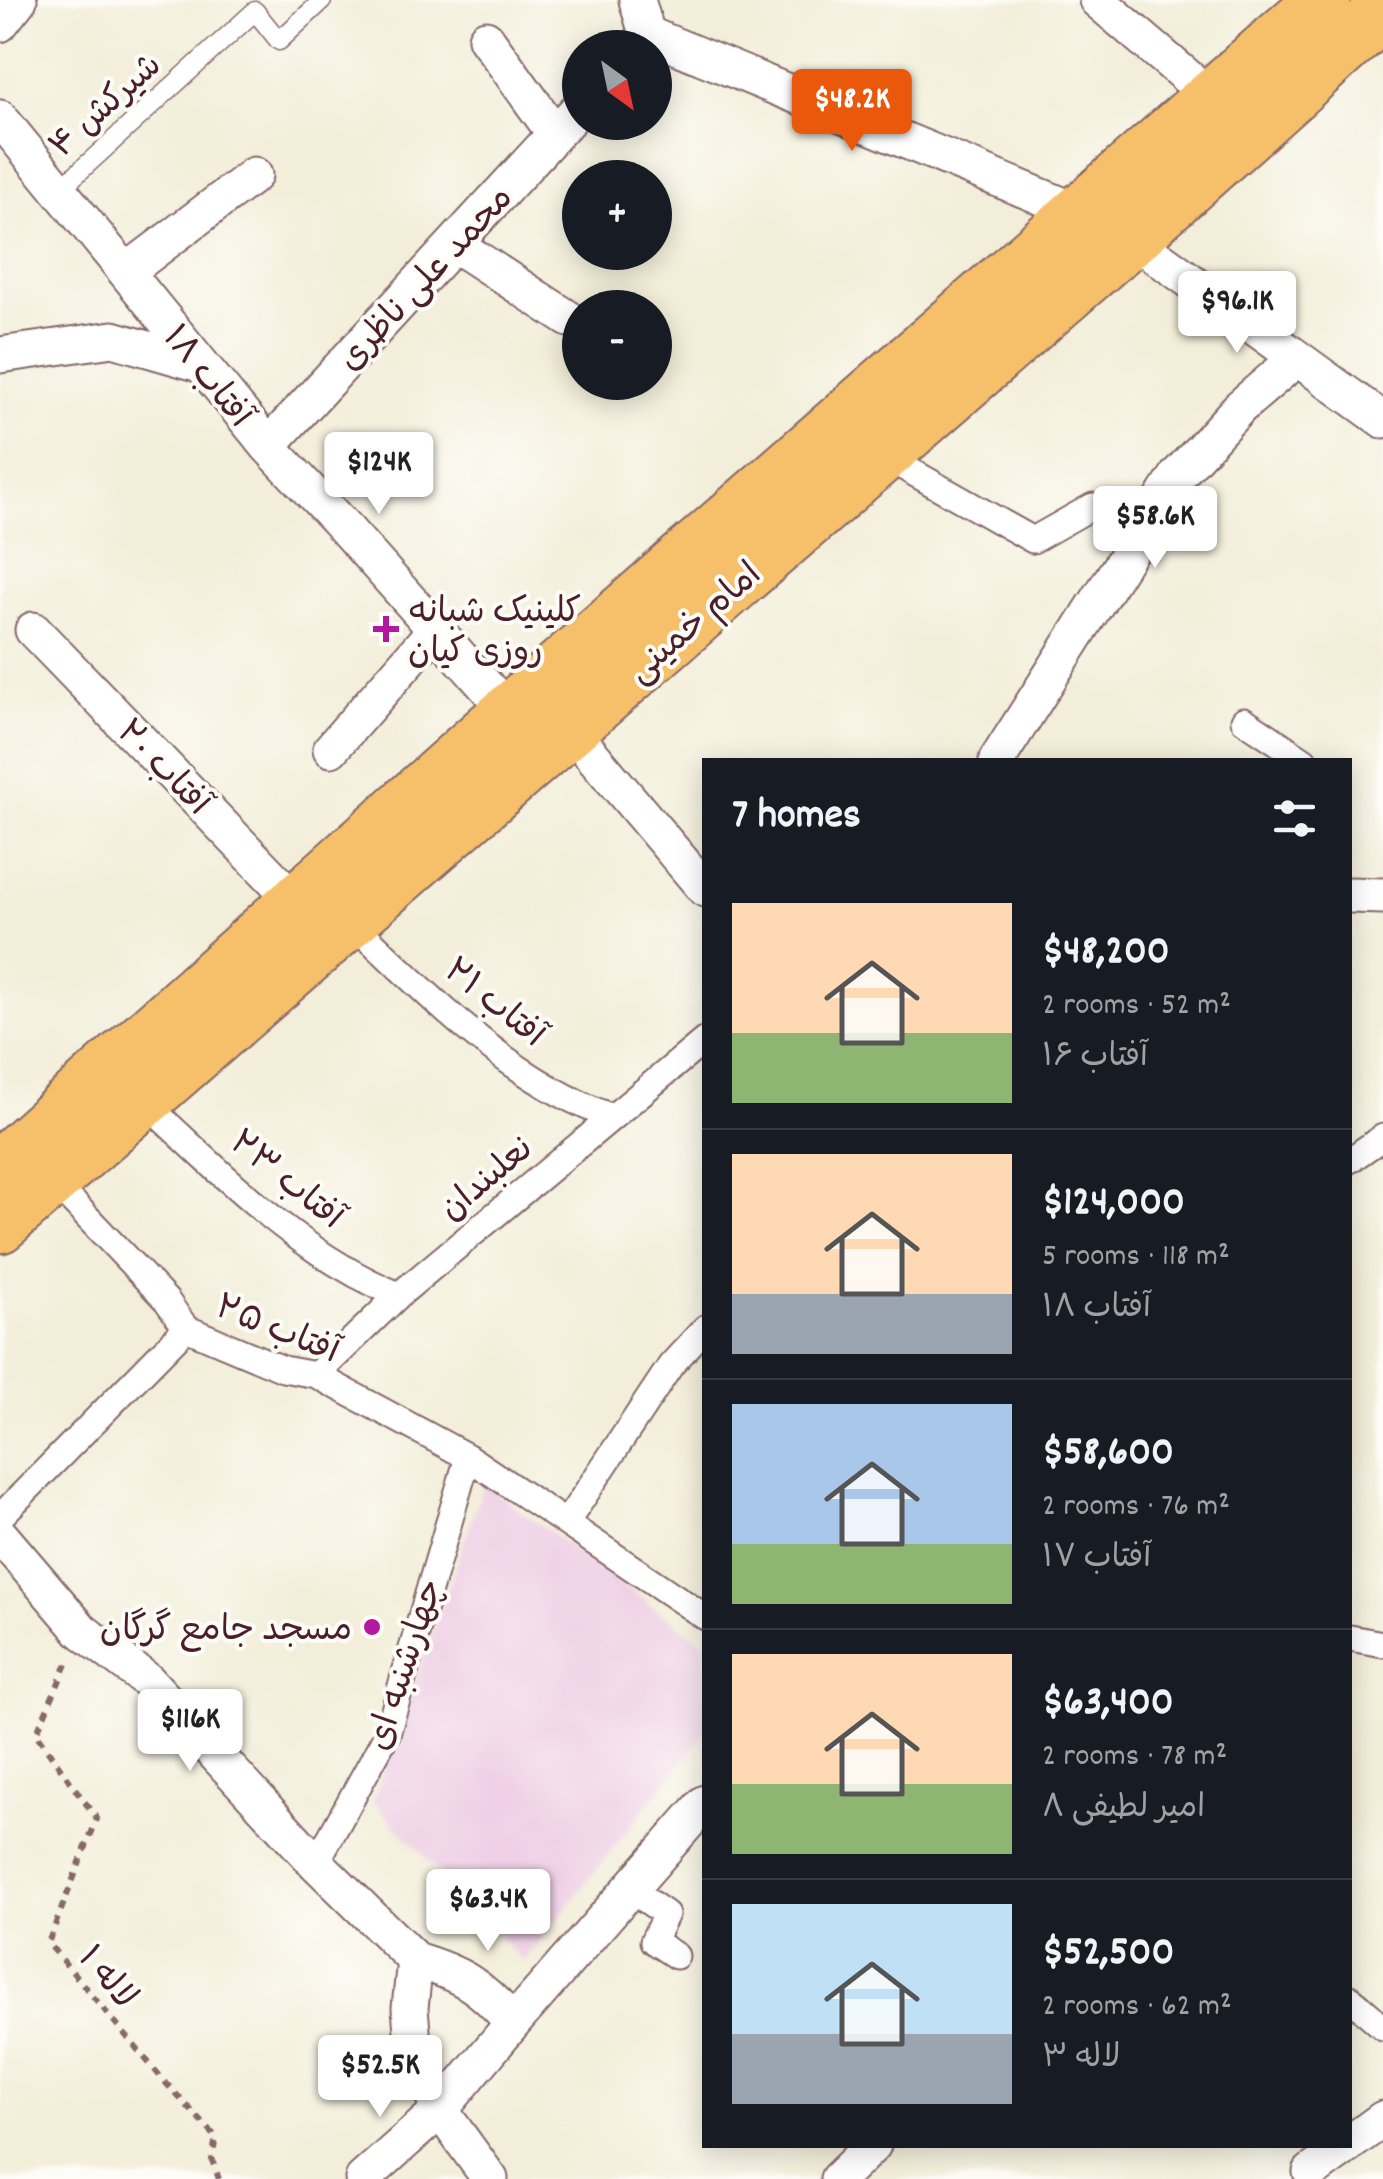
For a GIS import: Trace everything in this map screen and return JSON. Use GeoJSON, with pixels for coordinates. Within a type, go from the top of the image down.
{"type":"FeatureCollection","features":[{"type":"Feature","properties":{"kind":"main road","name":"امام خمینی"},"geometry":{"type":"LineString","coordinates":[[0,1225],[17,1160],[509,712],[1323,0]]}},
{"type":"Feature","properties":{"kind":"main road","name":"امام خمینی"},"geometry":{"type":"LineString","coordinates":[[17,1160],[143,1100],[1131,238],[1383,12]]}},
{"type":"Feature","properties":{"kind":"street"},"geometry":{"type":"LineString","coordinates":[[0,24],[19,0]]}},
{"type":"Feature","properties":{"kind":"street"},"geometry":{"type":"LineString","coordinates":[[637,0],[640,30]]}},
{"type":"Feature","properties":{"kind":"street"},"geometry":{"type":"LineString","coordinates":[[1097,0],[1212,98]]}},
{"type":"Feature","properties":{"kind":"street"},"geometry":{"type":"LineString","coordinates":[[486,38],[555,134]]}},
{"type":"Feature","properties":{"kind":"street"},"geometry":{"type":"LineString","coordinates":[[672,53],[1081,213]]}},
{"type":"Feature","properties":{"kind":"street","name":"آفتاب ۱۸"},"geometry":{"type":"LineString","coordinates":[[0,118],[268,446],[509,712]]}},
{"type":"Feature","properties":{"kind":"street","name":"محمد علی ناظری"},"geometry":{"type":"LineString","coordinates":[[268,446],[562,126]]}},
{"type":"Feature","properties":{"kind":"street"},"geometry":{"type":"LineString","coordinates":[[126,272],[254,174]]}},
{"type":"Feature","properties":{"kind":"street"},"geometry":{"type":"LineString","coordinates":[[1131,238],[1383,420]]}},
{"type":"Feature","properties":{"kind":"street"},"geometry":{"type":"LineString","coordinates":[[454,244],[562,314]]}},
{"type":"Feature","properties":{"kind":"street"},"geometry":{"type":"LineString","coordinates":[[0,355],[113,339],[200,364]]}},
{"type":"Feature","properties":{"kind":"street"},"geometry":{"type":"LineString","coordinates":[[998,758],[1178,475],[1240,408],[1296,359]]}},
{"type":"Feature","properties":{"kind":"street"},"geometry":{"type":"LineString","coordinates":[[882,455],[1033,540],[1093,506],[1142,531]]}},
{"type":"Feature","properties":{"kind":"street","name":"۲۰ آفتاب"},"geometry":{"type":"LineString","coordinates":[[33,630],[296,902]]}},
{"type":"Feature","properties":{"kind":"street"},"geometry":{"type":"LineString","coordinates":[[332,749],[435,630]]}},
{"type":"Feature","properties":{"kind":"street"},"geometry":{"type":"LineString","coordinates":[[1244,720],[1301,758]]}},
{"type":"Feature","properties":{"kind":"street"},"geometry":{"type":"LineString","coordinates":[[570,729],[701,875]]}},
{"type":"Feature","properties":{"kind":"street"},"geometry":{"type":"LineString","coordinates":[[1352,895],[1383,896]]}},
{"type":"Feature","properties":{"kind":"street","name":"آفتاب ۲۱"},"geometry":{"type":"LineString","coordinates":[[349,920],[472,1036],[579,1105],[612,1116]]}},
{"type":"Feature","properties":{"kind":"street","name":"نعلبندان"},"geometry":{"type":"LineString","coordinates":[[316,1374],[399,1295],[702,1042]]}},
{"type":"Feature","properties":{"kind":"street","name":"آفتاب ۲۳"},"geometry":{"type":"LineString","coordinates":[[143,1100],[294,1235],[374,1285],[399,1295]]}},
{"type":"Feature","properties":{"kind":"street"},"geometry":{"type":"LineString","coordinates":[[1352,1159],[1383,1137]]}},
{"type":"Feature","properties":{"kind":"street","name":"آفتاب ۲۵"},"geometry":{"type":"LineString","coordinates":[[17,1160],[167,1300],[186,1328],[282,1369],[316,1374],[468,1456],[702,1615]]}},
{"type":"Feature","properties":{"kind":"street"},"geometry":{"type":"LineString","coordinates":[[0,1517],[186,1328]]}},
{"type":"Feature","properties":{"kind":"street"},"geometry":{"type":"LineString","coordinates":[[566,1523],[671,1365],[702,1331]]}},
{"type":"Feature","properties":{"kind":"street","name":"چهارشنبه ای"},"geometry":{"type":"LineString","coordinates":[[316,1863],[387,1734],[468,1456]]}},
{"type":"Feature","properties":{"kind":"street"},"geometry":{"type":"LineString","coordinates":[[0,1535],[82,1631],[148,1681],[316,1863],[415,1960],[471,1982],[513,2022]]}},
{"type":"Feature","properties":{"kind":"street"},"geometry":{"type":"LineString","coordinates":[[1352,1638],[1383,1644]]}},
{"type":"Feature","properties":{"kind":"street"},"geometry":{"type":"LineString","coordinates":[[363,2179],[440,2110],[702,1805]]}},
{"type":"Feature","properties":{"kind":"street"},"geometry":{"type":"LineString","coordinates":[[630,1889],[666,1914],[654,1941],[676,1956]]}},
{"type":"Feature","properties":{"kind":"street"},"geometry":{"type":"LineString","coordinates":[[415,1960],[410,2008],[414,2054],[440,2110],[490,2179]]}},
{"type":"Feature","properties":{"kind":"street"},"geometry":{"type":"LineString","coordinates":[[1352,2000],[1383,2027]]}},
{"type":"Feature","properties":{"kind":"street"},"geometry":{"type":"LineString","coordinates":[[1352,2142],[1383,2119]]}},
{"type":"Feature","properties":{"kind":"street"},"geometry":{"type":"LineString","coordinates":[[838,2179],[870,2148]]}},
{"type":"Feature","properties":{"kind":"street"},"geometry":{"type":"LineString","coordinates":[[1307,2165],[1341,2148]]}},
{"type":"Feature","properties":{"kind":"lane","name":"۴ شیرکش"},"geometry":{"type":"LineString","coordinates":[[59,190],[255,10],[279,41],[322,1]]}},
{"type":"Feature","properties":{"kind":"path","name":"لاله ۱"},"geometry":{"type":"LineString","coordinates":[[82,1631],[36,1734],[96,1819],[48,1943],[216,2137],[212,2160],[219,2179]]}},
{"type":"Feature","properties":{"kind":"shaded area"},"geometry":{"type":"Polygon","coordinates":[[[484,1484],[702,1642],[702,1737],[523,1962],[373,1801],[484,1484]]]}},
{"type":"Feature","properties":{"kind":"place","name":"کلینیک شبانه روزی کیان"},"geometry":{"type":"Point","coordinates":[386,629]}},
{"type":"Feature","properties":{"kind":"place","name":"مسجد جامع گرگان"},"geometry":{"type":"Point","coordinates":[372,1627]}}]}
